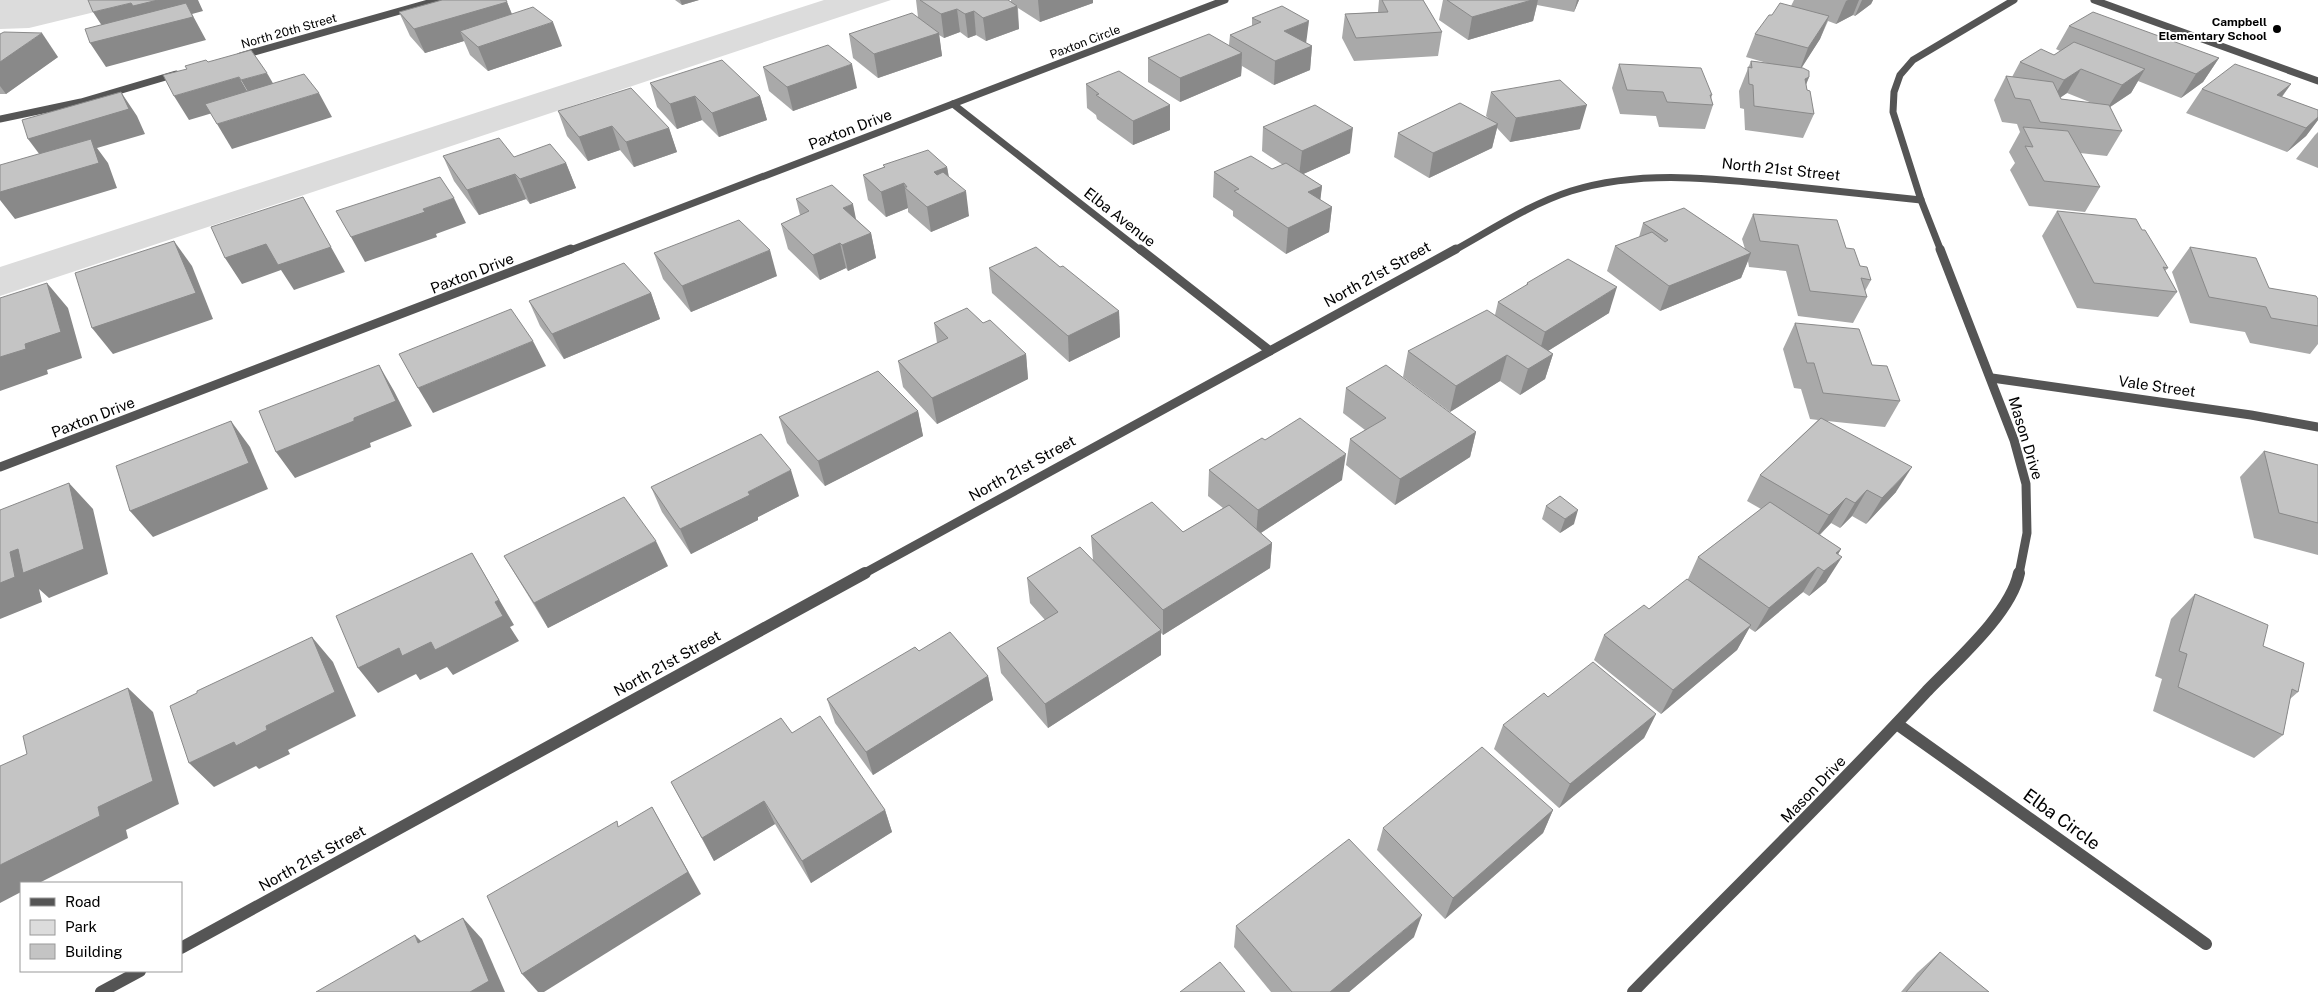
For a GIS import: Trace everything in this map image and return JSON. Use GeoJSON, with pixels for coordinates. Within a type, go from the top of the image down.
{"type":"FeatureCollection","features":[{"type":"Feature","properties":{"kind":"street","name":"North 20th Street"},"geometry":{"type":"LineString","coordinates":[[236,58],[439,0]]}},
{"type":"Feature","properties":{"kind":"street","name":"Paxton Circle"},"geometry":{"type":"LineString","coordinates":[[953,104],[1225,0]]}},
{"type":"Feature","properties":{"kind":"street","name":"Mason Drive"},"geometry":{"type":"LineString","coordinates":[[1633,992],[1897,724],[1996,618],[2017,582],[2027,533],[2026,484],[2014,440],[1992,378],[1921,200],[1893,112],[1894,92],[1900,75],[1913,60],[2014,0]]}},
{"type":"Feature","properties":{"kind":"street"},"geometry":{"type":"LineString","coordinates":[[2094,0],[2318,81]]}},
{"type":"Feature","properties":{"kind":"street"},"geometry":{"type":"LineString","coordinates":[[0,119],[80,102],[181,73]]}},
{"type":"Feature","properties":{"kind":"street","name":"Elba Avenue"},"geometry":{"type":"LineString","coordinates":[[953,104],[1270,351]]}},
{"type":"Feature","properties":{"kind":"street","name":"Paxton Drive"},"geometry":{"type":"LineString","coordinates":[[0,467],[953,104]]}},
{"type":"Feature","properties":{"kind":"street","name":"North 21st Street"},"geometry":{"type":"LineString","coordinates":[[182,947],[1531,208],[1571,191],[1612,182],[1660,177],[1698,177],[1921,200]]}},
{"type":"Feature","properties":{"kind":"street","name":"Vale Street"},"geometry":{"type":"LineString","coordinates":[[1992,378],[2251,414],[2318,427]]}},
{"type":"Feature","properties":{"kind":"street","name":"Elba Circle"},"geometry":{"type":"LineString","coordinates":[[1897,724],[2206,944]]}},
{"type":"Feature","properties":{"kind":"street"},"geometry":{"type":"LineString","coordinates":[[101,992],[138,972]]}},
{"type":"Feature","properties":{"kind":"green space"},"geometry":{"type":"Polygon","coordinates":[[[0,0],[144,0],[29,28],[0,29],[0,0]]]}},
{"type":"Feature","properties":{"kind":"green space"},"geometry":{"type":"Polygon","coordinates":[[[824,0],[891,0],[0,296],[0,267],[824,0]]]}},
{"type":"Feature","properties":{"kind":"building"},"geometry":{"type":"Polygon","coordinates":[[[88,0],[158,0],[133,6],[131,3],[93,12],[88,0]]]}},
{"type":"Feature","properties":{"kind":"building"},"geometry":{"type":"Polygon","coordinates":[[[442,0],[506,0],[507,2],[414,29],[399,12],[442,0]]]}},
{"type":"Feature","properties":{"kind":"building"},"geometry":{"type":"Polygon","coordinates":[[[920,0],[1008,0],[1017,6],[983,18],[974,11],[965,14],[957,9],[941,14],[920,0]]]}},
{"type":"Feature","properties":{"kind":"building"},"geometry":{"type":"Polygon","coordinates":[[[1382,0],[1423,0],[1442,32],[1356,38],[1345,14],[1388,12],[1382,0]]]}},
{"type":"Feature","properties":{"kind":"building"},"geometry":{"type":"Polygon","coordinates":[[[1447,0],[1532,0],[1472,17],[1447,0]]]}},
{"type":"Feature","properties":{"kind":"building"},"geometry":{"type":"Polygon","coordinates":[[[186,3],[193,17],[90,43],[85,29],[186,3]]]}},
{"type":"Feature","properties":{"kind":"building"},"geometry":{"type":"Polygon","coordinates":[[[1780,3],[1829,16],[1808,48],[1755,34],[1780,3]]]}},
{"type":"Feature","properties":{"kind":"building"},"geometry":{"type":"Polygon","coordinates":[[[1282,6],[1309,21],[1284,31],[1312,46],[1275,61],[1230,35],[1261,22],[1252,18],[1282,6]]]}},
{"type":"Feature","properties":{"kind":"building"},"geometry":{"type":"Polygon","coordinates":[[[533,7],[553,22],[478,47],[460,31],[533,7]]]}},
{"type":"Feature","properties":{"kind":"building"},"geometry":{"type":"Polygon","coordinates":[[[2093,12],[2219,58],[2196,74],[2069,26],[2093,12]]]}},
{"type":"Feature","properties":{"kind":"building"},"geometry":{"type":"Polygon","coordinates":[[[912,13],[939,33],[874,54],[849,34],[912,13]]]}},
{"type":"Feature","properties":{"kind":"building"},"geometry":{"type":"Polygon","coordinates":[[[4,32],[42,33],[0,62],[0,34],[4,32]]]}},
{"type":"Feature","properties":{"kind":"building"},"geometry":{"type":"Polygon","coordinates":[[[1209,34],[1242,53],[1180,78],[1148,58],[1209,34]]]}},
{"type":"Feature","properties":{"kind":"building"},"geometry":{"type":"Polygon","coordinates":[[[2074,42],[2145,69],[2122,85],[2081,69],[2064,80],[2020,62],[2041,49],[2054,55],[2074,42]]]}},
{"type":"Feature","properties":{"kind":"building"},"geometry":{"type":"Polygon","coordinates":[[[828,45],[852,64],[787,87],[763,67],[828,45]]]}},
{"type":"Feature","properties":{"kind":"building"},"geometry":{"type":"Polygon","coordinates":[[[251,50],[267,73],[241,80],[239,77],[174,96],[163,75],[187,69],[185,66],[206,60],[208,62],[251,50]]]}},
{"type":"Feature","properties":{"kind":"building"},"geometry":{"type":"Polygon","coordinates":[[[722,60],[760,96],[712,113],[695,96],[670,104],[650,83],[722,60]]]}},
{"type":"Feature","properties":{"kind":"building"},"geometry":{"type":"Polygon","coordinates":[[[1751,61],[1803,68],[1809,71],[1809,77],[1805,79],[1807,90],[1810,91],[1814,114],[1754,106],[1753,85],[1749,84],[1748,67],[1752,68],[1751,61]]]}},
{"type":"Feature","properties":{"kind":"building"},"geometry":{"type":"Polygon","coordinates":[[[1619,64],[1701,68],[1712,95],[1710,95],[1713,105],[1667,102],[1663,92],[1627,90],[1619,64]]]}},
{"type":"Feature","properties":{"kind":"building"},"geometry":{"type":"Polygon","coordinates":[[[2235,64],[2291,84],[2277,95],[2318,110],[2318,117],[2306,128],[2202,89],[2235,64]]]}},
{"type":"Feature","properties":{"kind":"building"},"geometry":{"type":"Polygon","coordinates":[[[1119,71],[1170,105],[1133,121],[1096,95],[1099,94],[1086,84],[1119,71]]]}},
{"type":"Feature","properties":{"kind":"building"},"geometry":{"type":"Polygon","coordinates":[[[304,74],[319,93],[217,124],[205,104],[304,74]]]}},
{"type":"Feature","properties":{"kind":"building"},"geometry":{"type":"Polygon","coordinates":[[[2006,76],[2053,82],[2061,99],[2109,105],[2122,131],[2040,122],[2030,100],[2015,98],[2006,76]]]}},
{"type":"Feature","properties":{"kind":"building"},"geometry":{"type":"Polygon","coordinates":[[[1560,80],[1587,105],[1516,118],[1491,92],[1560,80]]]}},
{"type":"Feature","properties":{"kind":"building"},"geometry":{"type":"Polygon","coordinates":[[[631,88],[669,128],[626,142],[612,126],[579,137],[558,111],[631,88]]]}},
{"type":"Feature","properties":{"kind":"building"},"geometry":{"type":"Polygon","coordinates":[[[121,92],[129,109],[28,139],[22,120],[121,92]]]}},
{"type":"Feature","properties":{"kind":"building"},"geometry":{"type":"Polygon","coordinates":[[[1460,103],[1498,124],[1433,153],[1398,133],[1460,103]]]}},
{"type":"Feature","properties":{"kind":"building"},"geometry":{"type":"Polygon","coordinates":[[[1315,105],[1353,128],[1302,151],[1263,127],[1315,105]]]}},
{"type":"Feature","properties":{"kind":"building"},"geometry":{"type":"Polygon","coordinates":[[[2023,127],[2068,131],[2100,187],[2044,181],[2025,146],[2033,147],[2023,127]]]}},
{"type":"Feature","properties":{"kind":"building"},"geometry":{"type":"Polygon","coordinates":[[[499,138],[514,157],[550,144],[566,163],[520,179],[515,174],[467,190],[443,156],[499,138]]]}},
{"type":"Feature","properties":{"kind":"building"},"geometry":{"type":"Polygon","coordinates":[[[91,139],[99,163],[0,192],[0,165],[91,139]]]}},
{"type":"Feature","properties":{"kind":"building"},"geometry":{"type":"Polygon","coordinates":[[[928,150],[947,167],[934,172],[937,175],[943,172],[966,191],[927,207],[904,187],[907,187],[904,183],[881,192],[863,175],[885,167],[883,165],[928,150]]]}},
{"type":"Feature","properties":{"kind":"building"},"geometry":{"type":"Polygon","coordinates":[[[1251,156],[1272,169],[1286,163],[1322,186],[1308,192],[1332,207],[1288,228],[1234,191],[1239,189],[1214,172],[1251,156]]]}},
{"type":"Feature","properties":{"kind":"building"},"geometry":{"type":"Polygon","coordinates":[[[440,177],[454,198],[423,209],[425,212],[351,237],[336,211],[440,177]]]}},
{"type":"Feature","properties":{"kind":"building"},"geometry":{"type":"Polygon","coordinates":[[[832,185],[853,204],[843,208],[871,233],[842,245],[840,243],[813,255],[781,224],[809,211],[796,199],[832,185]]]}},
{"type":"Feature","properties":{"kind":"building"},"geometry":{"type":"Polygon","coordinates":[[[303,197],[331,247],[278,265],[266,244],[225,258],[211,227],[303,197]]]}},
{"type":"Feature","properties":{"kind":"building"},"geometry":{"type":"Polygon","coordinates":[[[1684,208],[1751,253],[1669,286],[1615,246],[1652,232],[1665,242],[1668,240],[1643,223],[1684,208]]]}},
{"type":"Feature","properties":{"kind":"building"},"geometry":{"type":"Polygon","coordinates":[[[2057,211],[2136,219],[2142,230],[2145,230],[2168,268],[2163,267],[2177,292],[2094,283],[2057,211]]]}},
{"type":"Feature","properties":{"kind":"building"},"geometry":{"type":"Polygon","coordinates":[[[1753,214],[1837,220],[1846,248],[1854,249],[1860,266],[1867,267],[1871,280],[1861,278],[1867,297],[1810,291],[1798,245],[1760,241],[1753,214]]]}},
{"type":"Feature","properties":{"kind":"building"},"geometry":{"type":"Polygon","coordinates":[[[739,220],[770,250],[682,286],[654,253],[739,220]]]}},
{"type":"Feature","properties":{"kind":"building"},"geometry":{"type":"Polygon","coordinates":[[[174,241],[196,293],[92,328],[75,273],[174,241]]]}},
{"type":"Feature","properties":{"kind":"building"},"geometry":{"type":"Polygon","coordinates":[[[1036,247],[1119,311],[1068,336],[989,268],[1036,247]]]}},
{"type":"Feature","properties":{"kind":"building"},"geometry":{"type":"Polygon","coordinates":[[[2190,247],[2256,258],[2269,288],[2316,296],[2318,299],[2318,326],[2271,318],[2266,307],[2209,297],[2190,247]]]}},
{"type":"Feature","properties":{"kind":"building"},"geometry":{"type":"Polygon","coordinates":[[[1568,259],[1617,287],[1545,332],[1498,302],[1527,283],[1568,259]]]}},
{"type":"Feature","properties":{"kind":"building"},"geometry":{"type":"Polygon","coordinates":[[[624,263],[651,293],[552,334],[529,301],[624,263]]]}},
{"type":"Feature","properties":{"kind":"building"},"geometry":{"type":"Polygon","coordinates":[[[47,283],[61,332],[25,344],[26,349],[0,357],[0,298],[47,283]]]}},
{"type":"Feature","properties":{"kind":"building"},"geometry":{"type":"Polygon","coordinates":[[[967,308],[983,323],[990,320],[1026,354],[932,398],[898,361],[948,338],[934,323],[967,308]]]}},
{"type":"Feature","properties":{"kind":"building"},"geometry":{"type":"Polygon","coordinates":[[[511,309],[533,341],[418,388],[399,354],[511,309]]]}},
{"type":"Feature","properties":{"kind":"building"},"geometry":{"type":"Polygon","coordinates":[[[1487,310],[1553,354],[1528,369],[1507,355],[1456,386],[1408,351],[1487,310]]]}},
{"type":"Feature","properties":{"kind":"building"},"geometry":{"type":"Polygon","coordinates":[[[1795,323],[1859,329],[1872,365],[1887,366],[1900,401],[1823,393],[1814,363],[1807,363],[1795,323]]]}},
{"type":"Feature","properties":{"kind":"building"},"geometry":{"type":"Polygon","coordinates":[[[379,365],[396,401],[354,418],[354,421],[276,452],[259,411],[379,365]]]}},
{"type":"Feature","properties":{"kind":"building"},"geometry":{"type":"Polygon","coordinates":[[[1386,365],[1476,432],[1400,479],[1350,439],[1386,418],[1346,388],[1386,365]]]}},
{"type":"Feature","properties":{"kind":"building"},"geometry":{"type":"Polygon","coordinates":[[[878,371],[918,411],[818,461],[779,417],[878,371]]]}},
{"type":"Feature","properties":{"kind":"building"},"geometry":{"type":"Polygon","coordinates":[[[1300,418],[1346,454],[1258,510],[1209,470],[1262,438],[1265,440],[1300,418]]]}},
{"type":"Feature","properties":{"kind":"building"},"geometry":{"type":"Polygon","coordinates":[[[1821,418],[1912,467],[1882,498],[1867,490],[1855,503],[1846,498],[1829,515],[1760,475],[1821,418]]]}},
{"type":"Feature","properties":{"kind":"building"},"geometry":{"type":"Polygon","coordinates":[[[231,421],[249,463],[130,511],[116,466],[231,421]]]}},
{"type":"Feature","properties":{"kind":"building"},"geometry":{"type":"Polygon","coordinates":[[[761,434],[791,470],[748,492],[750,495],[680,529],[651,487],[761,434]]]}},
{"type":"Feature","properties":{"kind":"building"},"geometry":{"type":"Polygon","coordinates":[[[2264,451],[2318,465],[2318,523],[2279,513],[2264,451]]]}},
{"type":"Feature","properties":{"kind":"building"},"geometry":{"type":"Polygon","coordinates":[[[69,483],[84,549],[23,573],[18,549],[10,552],[15,577],[0,583],[0,510],[69,483]]]}},
{"type":"Feature","properties":{"kind":"building"},"geometry":{"type":"Polygon","coordinates":[[[1560,496],[1578,510],[1565,519],[1546,506],[1560,496]]]}},
{"type":"Feature","properties":{"kind":"building"},"geometry":{"type":"Polygon","coordinates":[[[624,497],[656,541],[534,603],[504,556],[624,497]]]}},
{"type":"Feature","properties":{"kind":"building"},"geometry":{"type":"Polygon","coordinates":[[[1152,502],[1183,532],[1229,505],[1272,543],[1163,610],[1091,536],[1152,502]]]}},
{"type":"Feature","properties":{"kind":"building"},"geometry":{"type":"Polygon","coordinates":[[[1770,502],[1841,549],[1836,553],[1842,557],[1824,571],[1818,567],[1769,608],[1698,557],[1770,502]]]}},
{"type":"Feature","properties":{"kind":"building"},"geometry":{"type":"Polygon","coordinates":[[[1080,547],[1161,630],[1045,704],[997,648],[1058,612],[1027,578],[1080,547]]]}},
{"type":"Feature","properties":{"kind":"building"},"geometry":{"type":"Polygon","coordinates":[[[472,553],[499,600],[495,602],[503,616],[435,650],[431,642],[402,656],[399,648],[358,668],[336,616],[472,553]]]}},
{"type":"Feature","properties":{"kind":"building"},"geometry":{"type":"Polygon","coordinates":[[[1687,579],[1751,625],[1673,690],[1604,635],[1644,605],[1649,609],[1687,579]]]}},
{"type":"Feature","properties":{"kind":"building"},"geometry":{"type":"Polygon","coordinates":[[[2195,594],[2268,625],[2263,646],[2304,663],[2298,692],[2292,689],[2283,735],[2178,687],[2187,654],[2179,651],[2195,594]]]}},
{"type":"Feature","properties":{"kind":"building"},"geometry":{"type":"Polygon","coordinates":[[[950,632],[988,676],[866,752],[827,699],[915,647],[919,651],[950,632]]]}},
{"type":"Feature","properties":{"kind":"building"},"geometry":{"type":"Polygon","coordinates":[[[312,637],[335,692],[266,726],[267,730],[236,746],[234,742],[189,763],[170,706],[197,693],[197,691],[312,637]]]}},
{"type":"Feature","properties":{"kind":"building"},"geometry":{"type":"Polygon","coordinates":[[[1593,662],[1656,714],[1570,784],[1503,725],[1544,693],[1548,697],[1593,662]]]}},
{"type":"Feature","properties":{"kind":"building"},"geometry":{"type":"Polygon","coordinates":[[[128,688],[153,781],[98,807],[100,816],[0,865],[0,766],[27,754],[23,736],[128,688]]]}},
{"type":"Feature","properties":{"kind":"building"},"geometry":{"type":"Polygon","coordinates":[[[820,716],[885,810],[802,861],[764,801],[702,838],[671,782],[781,718],[792,733],[820,716]]]}},
{"type":"Feature","properties":{"kind":"building"},"geometry":{"type":"Polygon","coordinates":[[[1482,747],[1553,810],[1453,898],[1383,828],[1482,747]]]}},
{"type":"Feature","properties":{"kind":"building"},"geometry":{"type":"Polygon","coordinates":[[[652,807],[688,872],[522,974],[487,896],[617,821],[618,827],[652,807]]]}},
{"type":"Feature","properties":{"kind":"building"},"geometry":{"type":"Polygon","coordinates":[[[1349,839],[1422,915],[1330,992],[1292,992],[1236,926],[1349,839]]]}},
{"type":"Feature","properties":{"kind":"building"},"geometry":{"type":"Polygon","coordinates":[[[463,918],[489,981],[470,992],[316,992],[415,935],[418,943],[463,918]]]}},
{"type":"Feature","properties":{"kind":"building"},"geometry":{"type":"Polygon","coordinates":[[[1940,952],[1989,992],[1906,992],[1940,952]]]}},
{"type":"Feature","properties":{"kind":"building"},"geometry":{"type":"Polygon","coordinates":[[[1220,962],[1245,992],[1180,992],[1220,962]]]}},
{"type":"Feature","properties":{"kind":"place","name":"Campbell Elementary School"},"geometry":{"type":"Point","coordinates":[2277,29]}}]}
